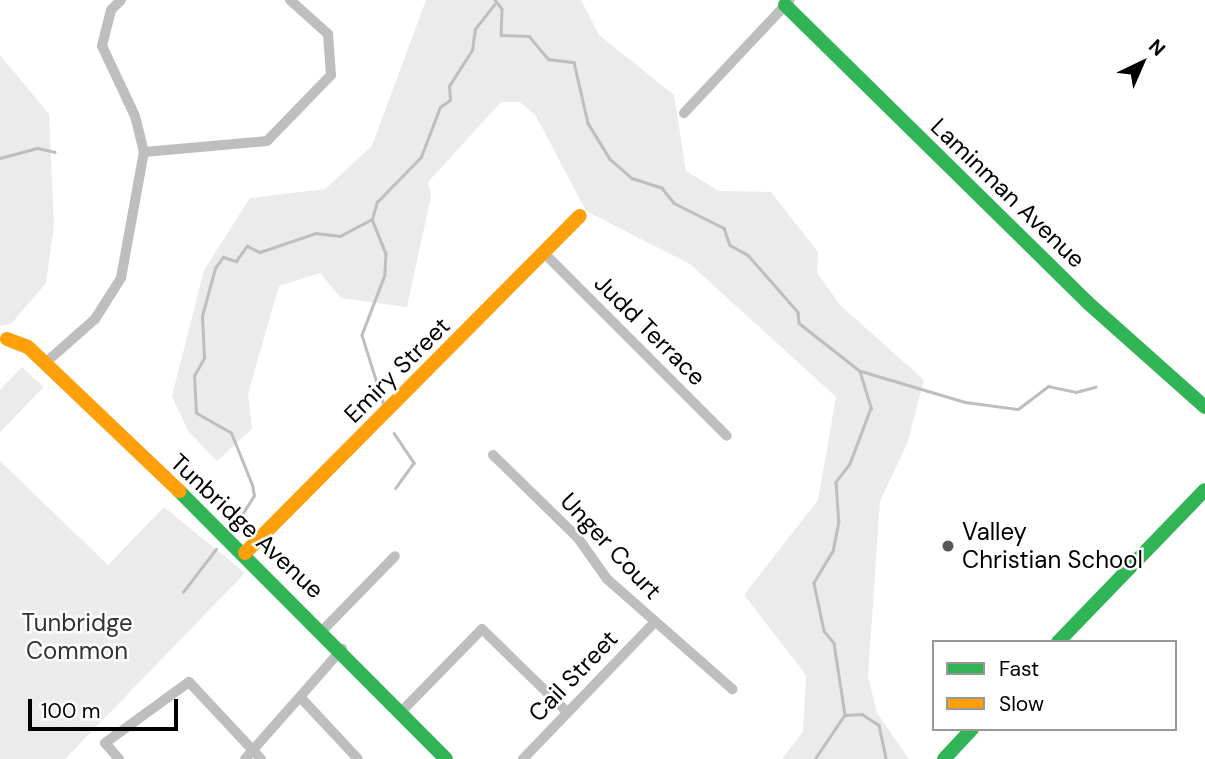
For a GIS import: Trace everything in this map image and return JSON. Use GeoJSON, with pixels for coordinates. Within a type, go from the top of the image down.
{"type":"FeatureCollection","features":[{"type":"Feature","properties":{"kind":"street"},"geometry":{"type":"LineString","coordinates":[[44,364],[95,318],[121,278],[144,152],[135,116],[102,46],[111,10],[121,0]]}},
{"type":"Feature","properties":{"kind":"street"},"geometry":{"type":"LineString","coordinates":[[144,152],[267,141],[331,75],[328,34],[290,0]]}},
{"type":"Feature","properties":{"kind":"street"},"geometry":{"type":"LineString","coordinates":[[684,113],[787,3]]}},
{"type":"Feature","properties":{"kind":"street","name":"Laminman Avenue"},"geometry":{"type":"LineString","coordinates":[[787,3],[1087,302],[1205,407]]}},
{"type":"Feature","properties":{"kind":"street","name":"Emiry Street"},"geometry":{"type":"LineString","coordinates":[[245,553],[580,216]]}},
{"type":"Feature","properties":{"kind":"street","name":"Judd Terrace"},"geometry":{"type":"LineString","coordinates":[[545,254],[727,436]]}},
{"type":"Feature","properties":{"kind":"street","name":"Tunbridge Avenue"},"geometry":{"type":"LineString","coordinates":[[7,339],[44,364],[245,553],[323,629],[446,759]]}},
{"type":"Feature","properties":{"kind":"street","name":"Unger Court"},"geometry":{"type":"LineString","coordinates":[[493,455],[654,623],[732,689]]}},
{"type":"Feature","properties":{"kind":"street"},"geometry":{"type":"LineString","coordinates":[[1060,640],[1205,490]]}},
{"type":"Feature","properties":{"kind":"street"},"geometry":{"type":"LineString","coordinates":[[323,629],[395,555]]}},
{"type":"Feature","properties":{"kind":"street","name":"Cail Street"},"geometry":{"type":"LineString","coordinates":[[523,759],[654,623]]}},
{"type":"Feature","properties":{"kind":"street"},"geometry":{"type":"LineString","coordinates":[[400,713],[481,629],[567,712]]}},
{"type":"Feature","properties":{"kind":"street"},"geometry":{"type":"LineString","coordinates":[[248,755],[342,649]]}},
{"type":"Feature","properties":{"kind":"street"},"geometry":{"type":"LineString","coordinates":[[119,759],[105,743],[189,682],[248,755],[261,759]]}},
{"type":"Feature","properties":{"kind":"street"},"geometry":{"type":"LineString","coordinates":[[301,698],[358,759]]}},
{"type":"Feature","properties":{"kind":"street"},"geometry":{"type":"LineString","coordinates":[[944,759],[970,731]]}},
{"type":"Feature","properties":{"kind":"green space"},"geometry":{"type":"Polygon","coordinates":[[[426,0],[581,0],[599,35],[674,95],[686,171],[719,191],[771,192],[818,252],[817,273],[840,305],[924,380],[907,444],[880,501],[868,676],[877,713],[909,759],[782,759],[803,732],[806,675],[744,595],[818,500],[836,397],[690,264],[586,211],[536,116],[520,102],[501,102],[428,182],[431,196],[407,307],[341,298],[320,273],[279,286],[248,394],[252,429],[217,461],[188,431],[172,396],[204,270],[250,198],[325,189],[372,146],[426,0]]]}},
{"type":"Feature","properties":{"kind":"green space"},"geometry":{"type":"Polygon","coordinates":[[[0,55],[49,114],[54,226],[46,283],[11,324],[0,326],[0,55]]]}},
{"type":"Feature","properties":{"kind":"green space"},"geometry":{"type":"Polygon","coordinates":[[[22,367],[44,387],[0,432],[0,390],[22,367]]]}},
{"type":"Feature","properties":{"kind":"green space","name":"Tunbridge Common"},"geometry":{"type":"Polygon","coordinates":[[[0,461],[108,565],[164,507],[245,573],[65,759],[0,759],[0,461]]]}},
{"type":"Feature","properties":{"kind":"waterway"},"geometry":{"type":"LineString","coordinates":[[495,0],[502,9],[501,35],[529,36],[548,59],[574,62],[588,123],[610,159],[632,178],[662,188],[674,203],[724,228],[730,245],[748,255],[798,312],[799,323],[860,371],[871,408],[850,464],[836,482],[839,521],[833,551],[814,583],[824,631],[834,643],[845,715],[816,758]]}},
{"type":"Feature","properties":{"kind":"waterway"},"geometry":{"type":"LineString","coordinates":[[233,529],[254,496],[252,485],[231,433],[196,413],[194,376],[204,358],[202,316],[215,268],[223,257],[236,261],[247,246],[260,252],[316,233],[340,236],[372,219],[377,202],[421,157],[440,107],[450,100],[449,86],[472,50],[475,29],[494,5]]}},
{"type":"Feature","properties":{"kind":"waterway"},"geometry":{"type":"LineString","coordinates":[[0,158],[38,148],[55,152]]}},
{"type":"Feature","properties":{"kind":"waterway"},"geometry":{"type":"LineString","coordinates":[[372,219],[386,253],[385,275],[362,335],[384,405]]}},
{"type":"Feature","properties":{"kind":"waterway"},"geometry":{"type":"LineString","coordinates":[[861,371],[965,402],[1018,409],[1048,386],[1076,392],[1095,387]]}},
{"type":"Feature","properties":{"kind":"waterway"},"geometry":{"type":"LineString","coordinates":[[394,433],[414,463],[396,488]]}},
{"type":"Feature","properties":{"kind":"waterway"},"geometry":{"type":"LineString","coordinates":[[183,592],[216,549]]}},
{"type":"Feature","properties":{"kind":"waterway"},"geometry":{"type":"LineString","coordinates":[[845,715],[862,714],[879,725],[886,759]]}},
{"type":"Feature","properties":{"kind":"traffic: fast"},"geometry":{"type":"LineString","coordinates":[[785,5],[1087,302],[1205,407]]}},
{"type":"Feature","properties":{"kind":"traffic: fast"},"geometry":{"type":"LineString","coordinates":[[1060,640],[1205,490]]}},
{"type":"Feature","properties":{"kind":"traffic: fast"},"geometry":{"type":"LineString","coordinates":[[179,491],[446,759]]}},
{"type":"Feature","properties":{"kind":"traffic: fast"},"geometry":{"type":"LineString","coordinates":[[944,759],[970,731]]}},
{"type":"Feature","properties":{"kind":"traffic: slow"},"geometry":{"type":"LineString","coordinates":[[245,553],[580,216]]}},
{"type":"Feature","properties":{"kind":"traffic: slow"},"geometry":{"type":"LineString","coordinates":[[7,339],[28,347],[179,491]]}},
{"type":"Feature","properties":{"kind":"place","name":"Valley Christian School"},"geometry":{"type":"Point","coordinates":[948,546]}}]}
